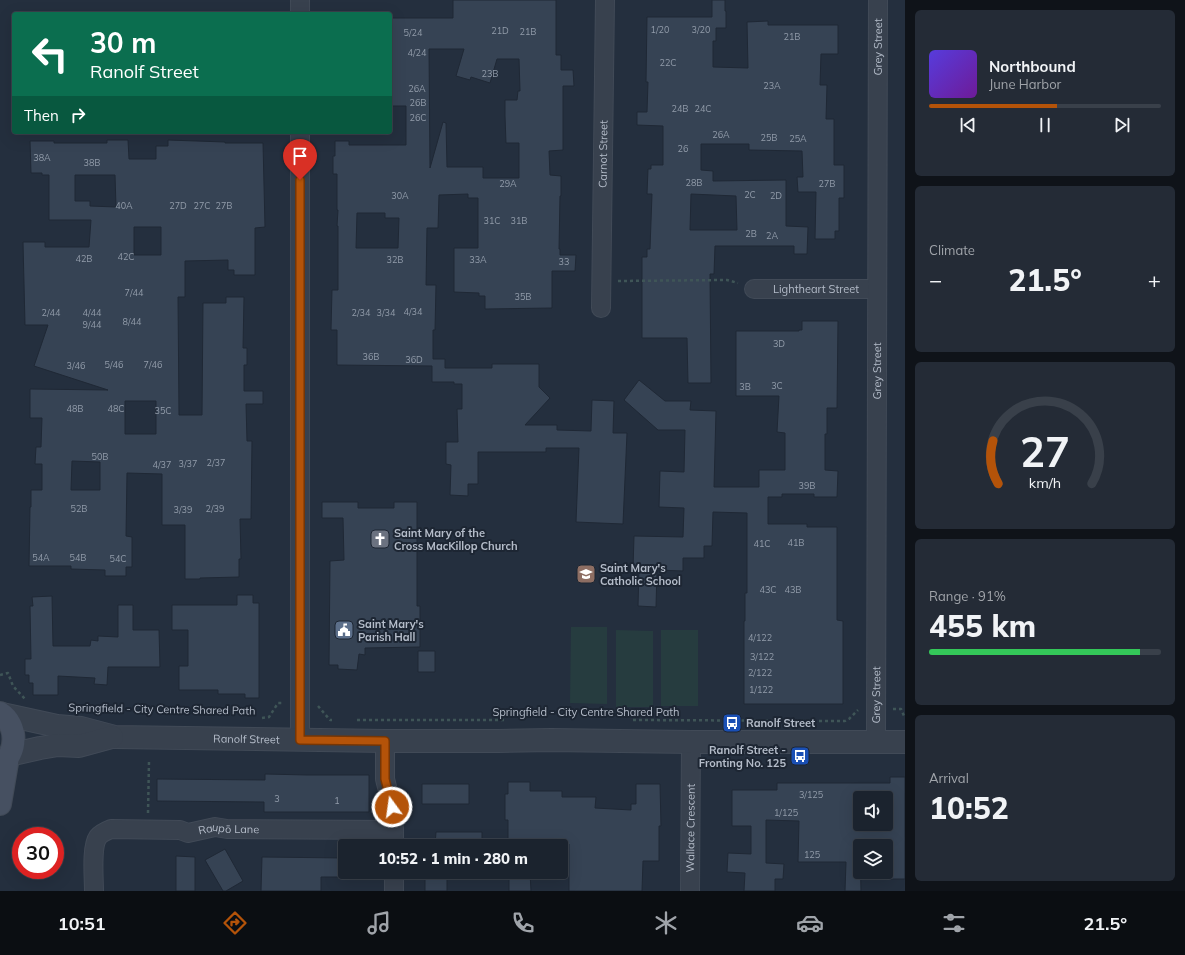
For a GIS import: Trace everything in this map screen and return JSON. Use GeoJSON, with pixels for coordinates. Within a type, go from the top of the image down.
{"type":"FeatureCollection","features":[{"type":"Feature","properties":{"kind":"main road"},"geometry":{"type":"LineString","coordinates":[[0,804],[6,759],[12,749],[14,741],[14,734],[11,726],[1,709]]}},
{"type":"Feature","properties":{"kind":"street"},"geometry":{"type":"LineString","coordinates":[[300,0],[300,12]]}},
{"type":"Feature","properties":{"kind":"street","name":"Carnot Street"},"geometry":{"type":"LineString","coordinates":[[601,308],[605,0]]}},
{"type":"Feature","properties":{"kind":"street","name":"Grey Street"},"geometry":{"type":"LineString","coordinates":[[876,742],[878,0]]}},
{"type":"Feature","properties":{"kind":"street"},"geometry":{"type":"LineString","coordinates":[[300,134],[300,740]]}},
{"type":"Feature","properties":{"kind":"street","name":"Lightheart Street"},"geometry":{"type":"LineString","coordinates":[[754,289],[877,289]]}},
{"type":"Feature","properties":{"kind":"street","name":"Ranolf Street"},"geometry":{"type":"LineString","coordinates":[[1,709],[57,726],[81,728],[115,737],[498,742],[558,740],[691,742],[905,742]]}},
{"type":"Feature","properties":{"kind":"street","name":"Ranolf Street"},"geometry":{"type":"LineString","coordinates":[[6,759],[40,748],[58,745],[78,746],[115,737]]}},
{"type":"Feature","properties":{"kind":"street"},"geometry":{"type":"LineString","coordinates":[[385,741],[385,779],[392,807],[394,838]]}},
{"type":"Feature","properties":{"kind":"street","name":"Wallace Crescent"},"geometry":{"type":"LineString","coordinates":[[690,891],[691,742]]}},
{"type":"Feature","properties":{"kind":"street","name":"Raupō Lane"},"geometry":{"type":"LineString","coordinates":[[94,891],[95,844],[98,836],[111,829],[180,830],[188,833],[215,826],[227,829],[394,838]]}},
{"type":"Feature","properties":{"kind":"street"},"geometry":{"type":"LineString","coordinates":[[394,879],[394,891]]}},
{"type":"Feature","properties":{"kind":"path"},"geometry":{"type":"LineString","coordinates":[[601,282],[727,280],[754,289]]}},
{"type":"Feature","properties":{"kind":"path"},"geometry":{"type":"LineString","coordinates":[[0,674],[8,674],[13,686],[28,702]]}},
{"type":"Feature","properties":{"kind":"path","name":"Springfield - City Centre Shared Path"},"geometry":{"type":"LineString","coordinates":[[256,718],[269,717],[278,703],[286,703]]}},
{"type":"Feature","properties":{"kind":"path"},"geometry":{"type":"LineString","coordinates":[[316,703],[330,720],[338,720]]}},
{"type":"Feature","properties":{"kind":"path"},"geometry":{"type":"LineString","coordinates":[[887,710],[900,709],[905,718]]}},
{"type":"Feature","properties":{"kind":"path","name":"Springfield - City Centre Shared Path"},"geometry":{"type":"LineString","coordinates":[[631,720],[845,721],[859,710]]}},
{"type":"Feature","properties":{"kind":"path","name":"Springfield - City Centre Shared Path"},"geometry":{"type":"LineString","coordinates":[[354,720],[504,720]]}},
{"type":"Feature","properties":{"kind":"path"},"geometry":{"type":"LineString","coordinates":[[148,819],[149,761]]}},
{"type":"Feature","properties":{"kind":"green space"},"geometry":{"type":"Polygon","coordinates":[[[571,627],[607,627],[607,704],[570,703],[571,627]]]}},
{"type":"Feature","properties":{"kind":"green space"},"geometry":{"type":"Polygon","coordinates":[[[616,630],[653,631],[653,707],[616,707],[616,630]]]}},
{"type":"Feature","properties":{"kind":"green space"},"geometry":{"type":"Polygon","coordinates":[[[661,630],[698,630],[698,706],[661,706],[661,630]]]}},
{"type":"Feature","properties":{"kind":"building"},"geometry":{"type":"Polygon","coordinates":[[[453,0],[556,0],[556,55],[561,55],[561,70],[573,70],[574,86],[563,86],[563,150],[549,151],[550,175],[561,176],[560,255],[576,255],[575,271],[552,271],[552,308],[485,309],[485,296],[479,296],[479,293],[454,292],[454,248],[478,248],[478,198],[468,198],[468,194],[439,195],[438,228],[427,228],[426,285],[436,285],[433,359],[445,359],[445,368],[492,368],[492,364],[539,364],[539,387],[550,398],[525,425],[557,425],[557,430],[591,431],[592,400],[614,401],[613,433],[627,433],[623,524],[576,522],[579,448],[546,448],[546,452],[478,452],[478,484],[468,484],[468,496],[450,495],[451,465],[446,464],[446,442],[458,442],[457,409],[462,409],[462,384],[454,384],[454,382],[432,382],[432,366],[337,365],[337,330],[331,330],[332,290],[338,290],[337,174],[333,174],[335,141],[349,141],[349,145],[406,145],[406,106],[392,106],[392,18],[453,18],[453,0]],[[429,49],[430,168],[443,122],[446,123],[447,167],[483,167],[483,178],[519,178],[519,143],[506,143],[505,100],[517,100],[518,91],[520,91],[519,59],[497,59],[490,83],[471,77],[470,80],[456,76],[464,49],[429,49]],[[357,213],[356,248],[398,248],[399,218],[385,218],[385,213],[357,213]]]}},
{"type":"Feature","properties":{"kind":"building"},"geometry":{"type":"Polygon","coordinates":[[[712,0],[725,0],[726,28],[716,28],[716,41],[713,41],[713,67],[748,68],[747,22],[768,21],[768,25],[838,25],[838,54],[821,54],[820,85],[827,85],[826,119],[834,119],[834,165],[844,165],[844,198],[839,198],[839,231],[835,231],[835,239],[815,239],[816,192],[798,192],[797,177],[803,177],[802,151],[749,150],[749,144],[701,144],[701,170],[713,171],[713,181],[786,180],[786,226],[808,227],[807,254],[794,254],[794,246],[715,246],[714,274],[710,274],[711,383],[688,383],[687,338],[642,338],[642,257],[647,257],[647,249],[650,249],[652,194],[647,194],[648,169],[651,169],[651,165],[663,165],[663,126],[637,125],[637,112],[647,112],[647,17],[712,17],[712,0]],[[691,194],[690,230],[737,230],[736,196],[691,194]]]}},
{"type":"Feature","properties":{"kind":"building"},"geometry":{"type":"Polygon","coordinates":[[[107,140],[128,140],[129,159],[156,159],[156,146],[168,146],[168,140],[263,143],[265,227],[255,228],[255,275],[234,275],[234,270],[228,270],[228,260],[185,261],[185,297],[178,297],[179,415],[202,415],[203,303],[226,303],[226,297],[244,297],[243,348],[247,348],[247,365],[244,365],[244,391],[263,391],[263,404],[246,404],[247,441],[252,441],[251,519],[240,519],[241,559],[239,559],[239,577],[185,579],[185,525],[162,525],[162,474],[127,473],[126,536],[132,537],[132,567],[126,567],[126,576],[105,576],[105,570],[71,569],[71,566],[29,566],[31,490],[42,490],[42,464],[35,464],[36,447],[41,447],[42,418],[30,418],[30,389],[108,390],[34,366],[48,325],[25,325],[23,242],[45,242],[45,247],[89,247],[91,220],[49,220],[49,175],[42,175],[42,173],[31,173],[30,141],[54,141],[54,143],[107,143],[107,140]],[[75,175],[75,201],[90,201],[90,206],[116,207],[115,175],[75,175]],[[134,227],[134,255],[161,255],[161,227],[134,227]],[[125,401],[125,434],[156,434],[156,401],[125,401]],[[72,461],[71,490],[100,490],[100,462],[72,461]]]}},
{"type":"Feature","properties":{"kind":"building"},"geometry":{"type":"Polygon","coordinates":[[[802,321],[838,321],[837,408],[827,408],[827,434],[825,434],[825,470],[838,471],[837,497],[814,497],[814,494],[782,494],[782,497],[768,497],[768,524],[807,524],[807,527],[837,527],[837,620],[843,621],[843,704],[744,704],[744,621],[745,593],[747,593],[747,513],[713,512],[712,546],[704,546],[704,558],[683,558],[683,571],[657,570],[656,607],[638,606],[639,570],[633,569],[634,536],[683,537],[684,508],[659,507],[660,471],[684,472],[685,430],[658,430],[624,400],[639,380],[665,401],[691,401],[690,410],[716,411],[714,487],[759,487],[759,470],[785,470],[785,433],[777,432],[779,396],[736,396],[736,331],[799,331],[802,330],[802,321]]]}},
{"type":"Feature","properties":{"kind":"building"},"geometry":{"type":"Polygon","coordinates":[[[322,502],[358,502],[358,508],[394,508],[394,502],[417,502],[417,606],[420,606],[420,647],[365,648],[365,655],[359,654],[357,670],[338,669],[338,665],[329,665],[330,561],[344,560],[343,518],[322,518],[322,502]]]}},
{"type":"Feature","properties":{"kind":"building"},"geometry":{"type":"Polygon","coordinates":[[[237,595],[253,595],[253,603],[259,603],[259,698],[245,698],[245,694],[218,694],[218,690],[179,690],[179,666],[188,666],[188,630],[172,630],[172,605],[237,605],[237,595]]]}},
{"type":"Feature","properties":{"kind":"building"},"geometry":{"type":"Polygon","coordinates":[[[52,596],[53,646],[90,646],[91,640],[98,641],[98,636],[118,637],[118,605],[133,605],[133,630],[159,630],[160,667],[108,667],[107,685],[94,684],[95,678],[58,676],[58,695],[33,695],[33,683],[29,683],[29,675],[25,675],[25,659],[31,659],[30,606],[33,606],[32,597],[52,596]]]}},
{"type":"Feature","properties":{"kind":"building"},"geometry":{"type":"Polygon","coordinates":[[[418,651],[435,651],[435,672],[418,672],[418,651]]]}},
{"type":"Feature","properties":{"kind":"building"},"geometry":{"type":"Polygon","coordinates":[[[265,774],[369,775],[369,812],[264,812],[264,802],[157,801],[157,779],[265,780],[265,774]]]}},
{"type":"Feature","properties":{"kind":"building"},"geometry":{"type":"Polygon","coordinates":[[[890,777],[905,777],[905,879],[893,879],[893,839],[853,839],[853,879],[861,879],[861,891],[845,891],[846,862],[798,862],[799,821],[766,820],[766,863],[784,864],[783,879],[775,879],[775,891],[744,891],[745,873],[727,872],[728,853],[751,854],[751,826],[732,826],[732,790],[777,790],[777,783],[890,783],[890,777]]]}},
{"type":"Feature","properties":{"kind":"building"},"geometry":{"type":"Polygon","coordinates":[[[508,782],[530,782],[530,791],[562,791],[562,797],[596,797],[595,808],[631,810],[631,804],[636,804],[636,784],[660,784],[661,826],[659,826],[659,861],[643,861],[642,891],[569,891],[568,839],[508,839],[508,820],[505,820],[505,794],[508,794],[508,782]]]}},
{"type":"Feature","properties":{"kind":"building"},"geometry":{"type":"Polygon","coordinates":[[[422,784],[469,784],[469,804],[422,804],[422,784]]]}},
{"type":"Feature","properties":{"kind":"building"},"geometry":{"type":"Polygon","coordinates":[[[436,832],[482,832],[482,839],[436,839],[436,832]]]}},
{"type":"Feature","properties":{"kind":"building"},"geometry":{"type":"Polygon","coordinates":[[[225,849],[243,881],[226,891],[223,891],[205,860],[225,849]]]}},
{"type":"Feature","properties":{"kind":"building"},"geometry":{"type":"Polygon","coordinates":[[[176,856],[195,857],[195,891],[176,891],[176,856]]]}},
{"type":"Feature","properties":{"kind":"building"},"geometry":{"type":"Polygon","coordinates":[[[262,857],[338,858],[338,877],[321,877],[321,891],[261,891],[262,857]]]}},
{"type":"Feature","properties":{"kind":"building"},"geometry":{"type":"Polygon","coordinates":[[[425,879],[447,879],[447,891],[425,891],[425,879]]]}},
{"type":"Feature","properties":{"kind":"building"},"geometry":{"type":"Polygon","coordinates":[[[509,879],[530,879],[531,891],[509,891],[509,879]]]}},
{"type":"Feature","properties":{"kind":"place","name":"Saint Mary of the Cross MacKillop Church"},"geometry":{"type":"Point","coordinates":[380,539]}},
{"type":"Feature","properties":{"kind":"place","name":"Saint Mary's Catholic School"},"geometry":{"type":"Point","coordinates":[586,574]}},
{"type":"Feature","properties":{"kind":"place","name":"Saint Mary's Parish Hall"},"geometry":{"type":"Point","coordinates":[344,630]}},
{"type":"Feature","properties":{"kind":"place","name":"Ranolf Street"},"geometry":{"type":"Point","coordinates":[732,723]}},
{"type":"Feature","properties":{"kind":"place","name":"Ranolf Street - Fronting No. 125"},"geometry":{"type":"Point","coordinates":[800,756]}},
{"type":"Feature","properties":{"kind":"route"},"geometry":{"type":"LineString","coordinates":[[300,180],[300,740],[385,741],[385,779],[392,807]]}}]}
